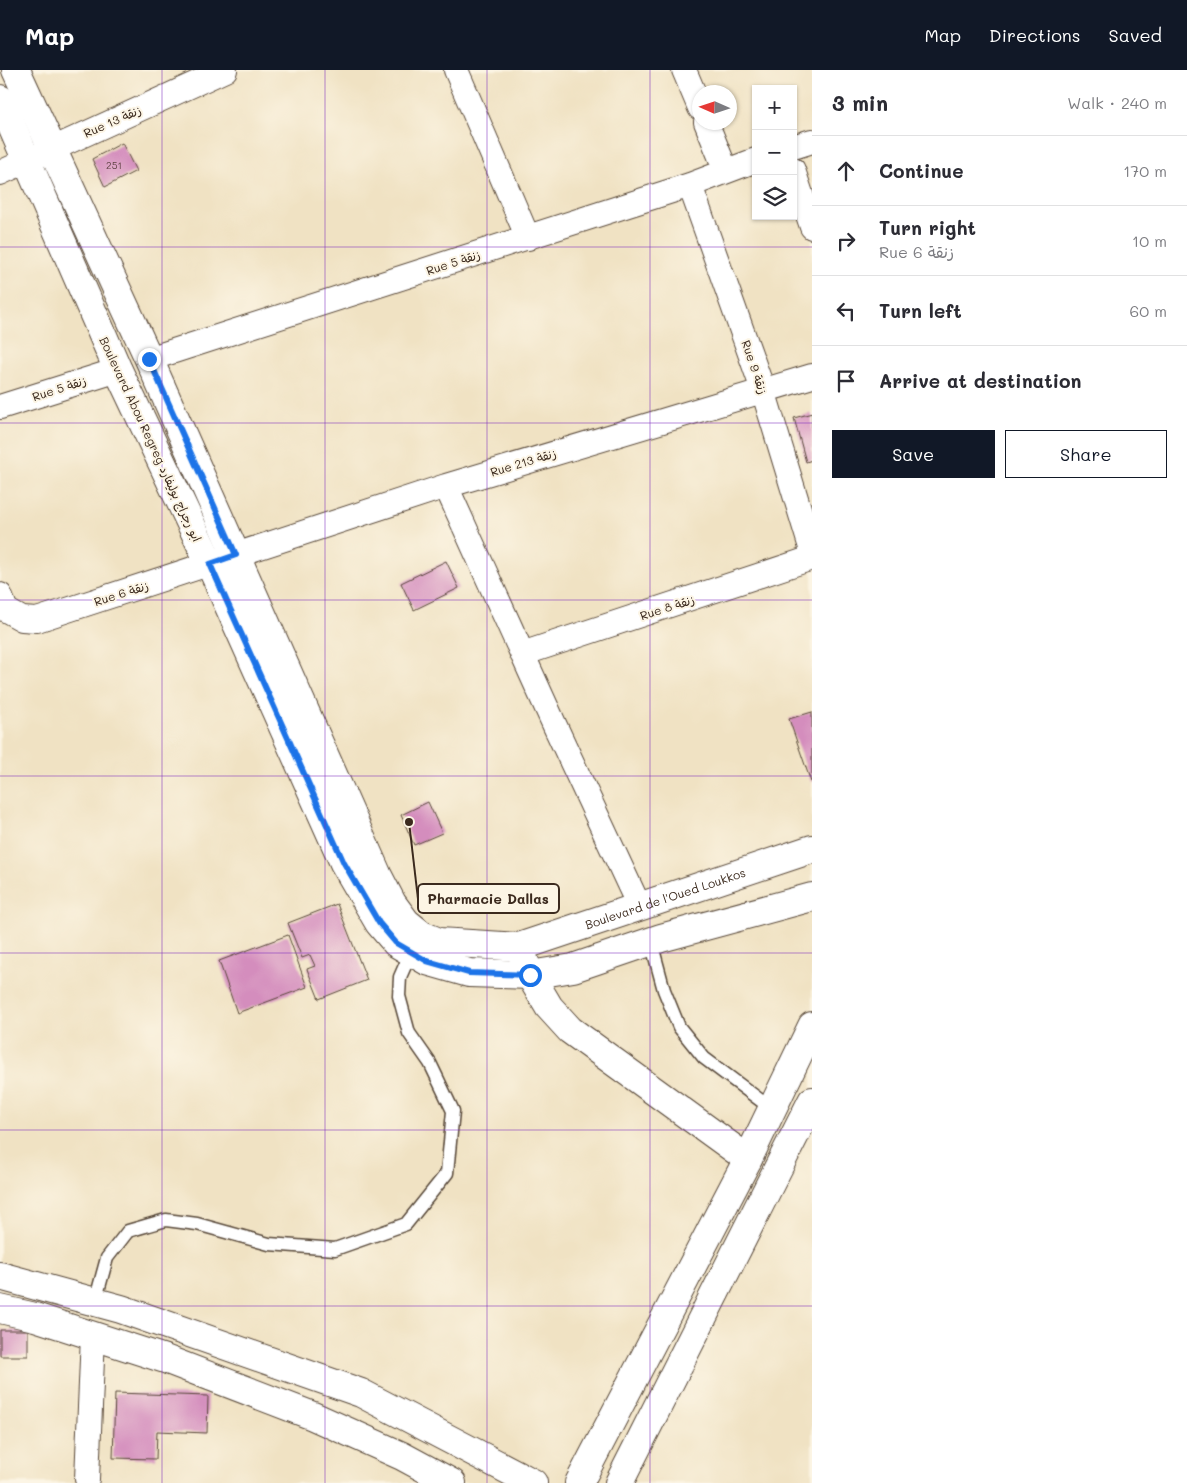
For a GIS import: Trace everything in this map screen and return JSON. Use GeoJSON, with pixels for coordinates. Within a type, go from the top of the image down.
{"type":"FeatureCollection","features":[{"type":"Feature","properties":{"kind":"main road"},"geometry":{"type":"LineString","coordinates":[[16,70],[149,359],[378,876],[392,902],[406,922],[422,935],[439,942],[519,947],[530,975],[549,1007],[570,1030],[748,1159]]}},
{"type":"Feature","properties":{"kind":"main road","name":"Boulevard Abou Regreg ابو رجراج بوليفارد"},"geometry":{"type":"LineString","coordinates":[[0,99],[118,370],[210,564],[344,863],[379,923],[396,943],[427,961],[469,973],[530,975]]}},
{"type":"Feature","properties":{"kind":"main road","name":"Boulevard de l'Oued Loukkos"},"geometry":{"type":"LineString","coordinates":[[519,947],[812,849]]}},
{"type":"Feature","properties":{"kind":"main road"},"geometry":{"type":"LineString","coordinates":[[530,975],[573,968],[651,942],[812,897]]}},
{"type":"Feature","properties":{"kind":"main road"},"geometry":{"type":"LineString","coordinates":[[579,1483],[748,1159],[812,1026]]}},
{"type":"Feature","properties":{"kind":"main road"},"geometry":{"type":"LineString","coordinates":[[619,1483],[812,1101]]}},
{"type":"Feature","properties":{"kind":"main road"},"geometry":{"type":"LineString","coordinates":[[0,1276],[121,1309],[254,1354],[360,1393],[533,1483]]}},
{"type":"Feature","properties":{"kind":"main road"},"geometry":{"type":"LineString","coordinates":[[0,1309],[35,1317],[165,1359],[314,1416],[402,1456],[452,1483]]}},
{"type":"Feature","properties":{"kind":"street","name":"Rue 13 زنقة"},"geometry":{"type":"LineString","coordinates":[[0,173],[225,70]]}},
{"type":"Feature","properties":{"kind":"street"},"geometry":{"type":"LineString","coordinates":[[456,70],[528,238]]}},
{"type":"Feature","properties":{"kind":"street"},"geometry":{"type":"LineString","coordinates":[[684,70],[692,89]]}},
{"type":"Feature","properties":{"kind":"street"},"geometry":{"type":"LineString","coordinates":[[709,130],[726,171]]}},
{"type":"Feature","properties":{"kind":"street"},"geometry":{"type":"LineString","coordinates":[[797,146],[812,141]]}},
{"type":"Feature","properties":{"kind":"street","name":"Rue 5 زنقة"},"geometry":{"type":"LineString","coordinates":[[149,359],[690,185],[752,161]]}},
{"type":"Feature","properties":{"kind":"street"},"geometry":{"type":"LineString","coordinates":[[795,175],[812,227]]}},
{"type":"Feature","properties":{"kind":"street","name":"Rue 9 زنقة"},"geometry":{"type":"LineString","coordinates":[[690,185],[763,390],[812,551]]}},
{"type":"Feature","properties":{"kind":"street","name":"Rue 5 زنقة"},"geometry":{"type":"LineString","coordinates":[[0,407],[118,370]]}},
{"type":"Feature","properties":{"kind":"street","name":"Rue 213 زنقة"},"geometry":{"type":"LineString","coordinates":[[236,555],[446,486],[812,376]]}},
{"type":"Feature","properties":{"kind":"street"},"geometry":{"type":"LineString","coordinates":[[446,486],[639,906]]}},
{"type":"Feature","properties":{"kind":"street","name":"Rue 6 زنقة"},"geometry":{"type":"LineString","coordinates":[[3,603],[22,619],[38,620],[236,555]]}},
{"type":"Feature","properties":{"kind":"street","name":"Rue 8 زنقة"},"geometry":{"type":"LineString","coordinates":[[522,654],[812,558]]}},
{"type":"Feature","properties":{"kind":"street"},"geometry":{"type":"LineString","coordinates":[[87,1479],[93,1336]]}},
{"type":"Feature","properties":{"kind":"lane"},"geometry":{"type":"LineString","coordinates":[[651,942],[664,990],[679,1027],[704,1058],[772,1109]]}},
{"type":"Feature","properties":{"kind":"lane"},"geometry":{"type":"LineString","coordinates":[[95,1302],[106,1258],[128,1230],[166,1220],[198,1224],[268,1244],[335,1249],[406,1224],[447,1173],[453,1111],[430,1063],[409,1033],[399,996],[400,977],[411,952]]}},
{"type":"Feature","properties":{"kind":"building"},"geometry":{"type":"Polygon","coordinates":[[[122,143],[136,171],[105,187],[92,159],[122,143]]]}},
{"type":"Feature","properties":{"kind":"building"},"geometry":{"type":"Polygon","coordinates":[[[812,413],[812,460],[806,462],[794,418],[812,413]]]}},
{"type":"Feature","properties":{"kind":"building"},"geometry":{"type":"Polygon","coordinates":[[[446,561],[459,588],[414,610],[401,583],[446,561]]]}},
{"type":"Feature","properties":{"kind":"building"},"geometry":{"type":"Polygon","coordinates":[[[812,712],[812,785],[789,719],[812,712]]]}},
{"type":"Feature","properties":{"kind":"building"},"geometry":{"type":"Polygon","coordinates":[[[428,802],[442,833],[414,845],[401,815],[428,802]]]}},
{"type":"Feature","properties":{"kind":"building"},"geometry":{"type":"Polygon","coordinates":[[[337,904],[367,980],[319,999],[307,969],[315,966],[310,955],[302,958],[288,923],[337,904]]]}},
{"type":"Feature","properties":{"kind":"building"},"geometry":{"type":"Polygon","coordinates":[[[288,935],[307,987],[237,1013],[219,961],[288,935]]]}},
{"type":"Feature","properties":{"kind":"building"},"geometry":{"type":"Polygon","coordinates":[[[0,1330],[28,1330],[28,1356],[0,1356],[0,1330]]]}},
{"type":"Feature","properties":{"kind":"building"},"geometry":{"type":"Polygon","coordinates":[[[115,1393],[208,1396],[207,1433],[157,1431],[156,1459],[113,1458],[115,1393]]]}},
{"type":"Feature","properties":{"kind":"place","name":"Pharmacie Dallas"},"geometry":{"type":"Point","coordinates":[409,822]}},
{"type":"Feature","properties":{"kind":"route"},"geometry":{"type":"LineString","coordinates":[[149,359],[236,555],[210,564],[344,863],[363,898],[379,923],[396,943],[427,961],[469,973],[530,975]]}}]}
